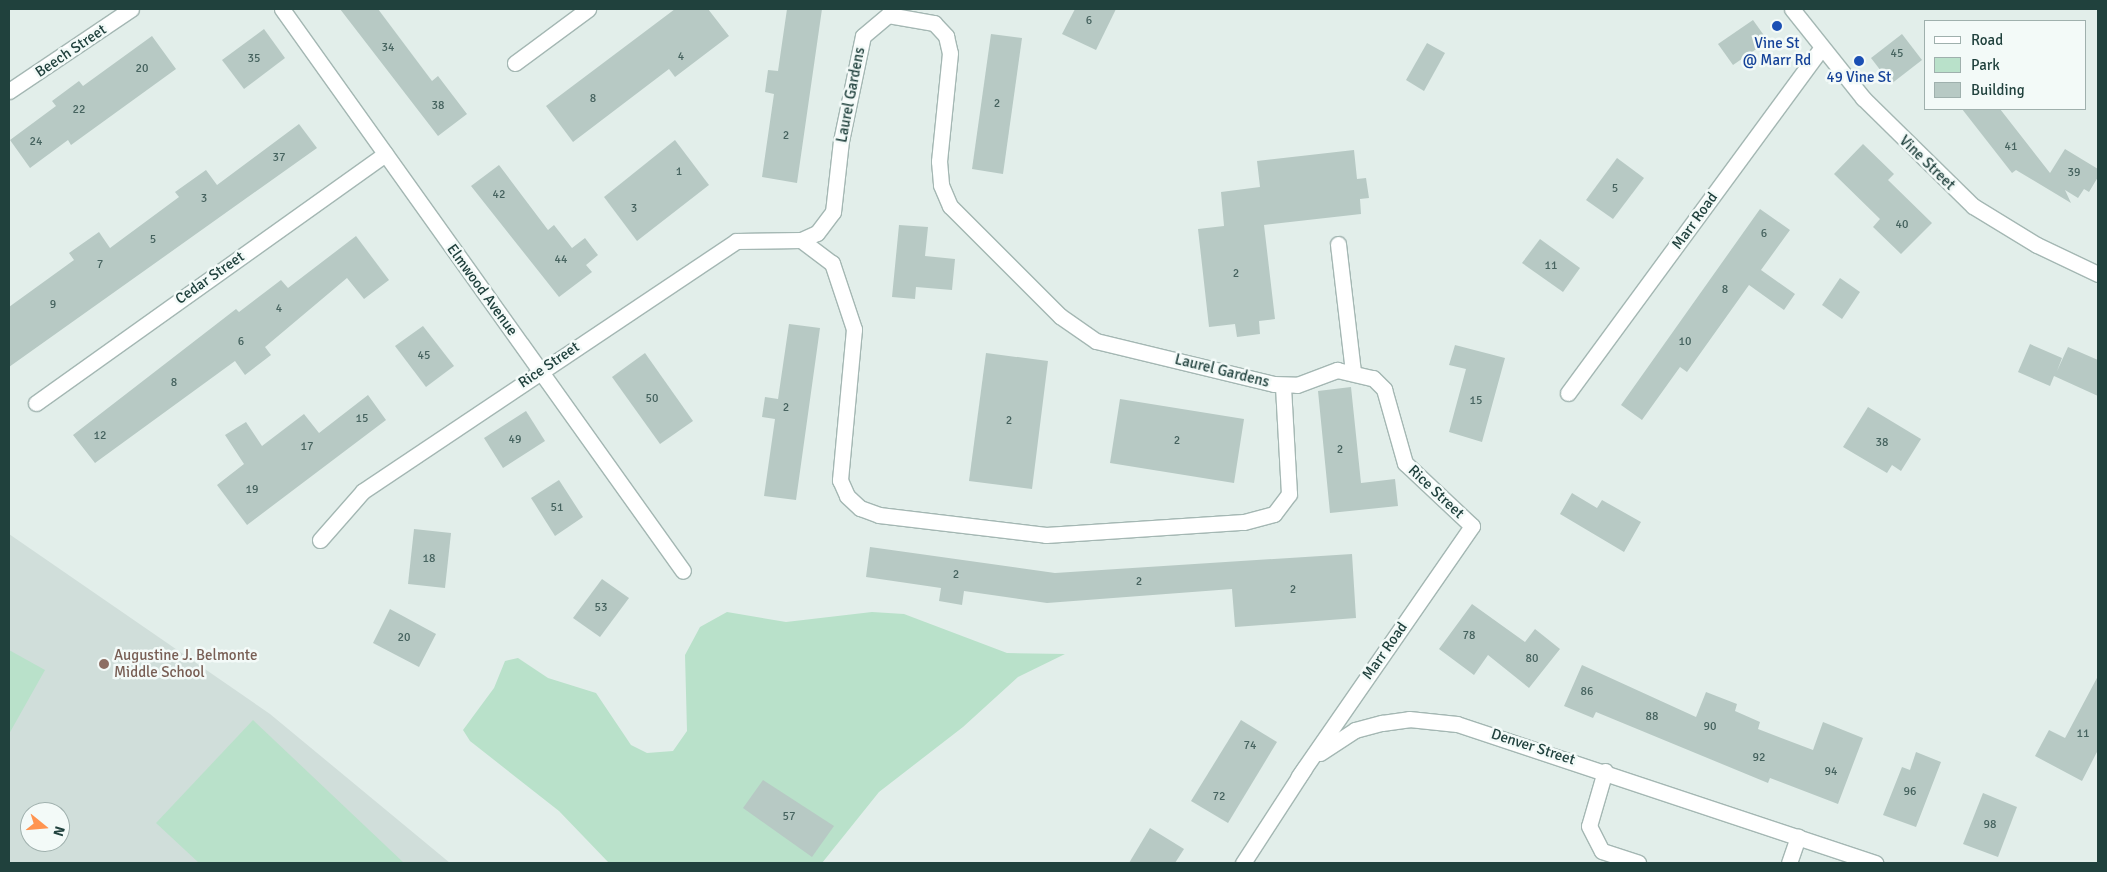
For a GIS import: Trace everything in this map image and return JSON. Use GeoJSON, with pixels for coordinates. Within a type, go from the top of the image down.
{"type":"FeatureCollection","features":[{"type":"Feature","properties":{"kind":"street","name":"Beech Street"},"geometry":{"type":"LineString","coordinates":[[9,91],[131,9]]}},
{"type":"Feature","properties":{"kind":"street","name":"Elmwood Avenue"},"geometry":{"type":"LineString","coordinates":[[282,9],[683,572]]}},
{"type":"Feature","properties":{"kind":"street"},"geometry":{"type":"LineString","coordinates":[[514,63],[588,9]]}},
{"type":"Feature","properties":{"kind":"street","name":"Vine Street"},"geometry":{"type":"LineString","coordinates":[[1792,9],[1821,48],[1913,151],[1973,206],[2030,241],[2098,274]]}},
{"type":"Feature","properties":{"kind":"street","name":"Laurel Gardens"},"geometry":{"type":"LineString","coordinates":[[888,15],[934,23],[946,36],[950,53],[939,161],[941,185],[950,206],[1060,316],[1096,341],[1283,385],[1289,494],[1274,514],[1244,522],[1046,535],[879,514],[860,508],[847,496],[840,480],[854,329],[832,263],[801,240],[817,233],[832,212],[841,142],[862,36],[888,15]]}},
{"type":"Feature","properties":{"kind":"street","name":"Marr Road"},"geometry":{"type":"LineString","coordinates":[[1568,394],[1821,48]]}},
{"type":"Feature","properties":{"kind":"street","name":"Cedar Street"},"geometry":{"type":"LineString","coordinates":[[36,403],[385,154]]}},
{"type":"Feature","properties":{"kind":"street","name":"Rice Street"},"geometry":{"type":"LineString","coordinates":[[320,540],[363,491],[718,249],[736,241],[801,240]]}},
{"type":"Feature","properties":{"kind":"street"},"geometry":{"type":"LineString","coordinates":[[1338,244],[1353,372]]}},
{"type":"Feature","properties":{"kind":"street","name":"Rice Street"},"geometry":{"type":"LineString","coordinates":[[1283,385],[1297,385],[1337,370],[1353,372],[1373,378],[1384,389],[1405,463],[1472,526]]}},
{"type":"Feature","properties":{"kind":"street","name":"Marr Road"},"geometry":{"type":"LineString","coordinates":[[1298,777],[1472,526]]}},
{"type":"Feature","properties":{"kind":"street","name":"Denver Street"},"geometry":{"type":"LineString","coordinates":[[1243,863],[1298,777],[1324,750],[1355,730],[1409,719],[1482,730],[1875,863]]}},
{"type":"Feature","properties":{"kind":"street"},"geometry":{"type":"LineString","coordinates":[[1605,771],[1589,826],[1602,851],[1638,863]]}},
{"type":"Feature","properties":{"kind":"street"},"geometry":{"type":"LineString","coordinates":[[1789,863],[1798,836]]}},
{"type":"Feature","properties":{"kind":"shaded area","name":"Augustine J. Belmonte Middle School"},"geometry":{"type":"Polygon","coordinates":[[[9,534],[270,714],[450,863],[9,863],[9,534]]]}},
{"type":"Feature","properties":{"kind":"green space"},"geometry":{"type":"Polygon","coordinates":[[[727,612],[786,622],[872,612],[904,614],[1007,653],[1065,654],[1018,677],[963,727],[879,792],[822,863],[609,863],[559,811],[470,741],[463,730],[494,688],[505,661],[518,658],[548,678],[596,693],[631,745],[647,753],[673,751],[687,731],[685,655],[700,627],[727,612]]]}},
{"type":"Feature","properties":{"kind":"green space"},"geometry":{"type":"Polygon","coordinates":[[[9,650],[45,670],[9,734],[9,650]]]}},
{"type":"Feature","properties":{"kind":"green space"},"geometry":{"type":"Polygon","coordinates":[[[253,720],[404,863],[199,863],[156,823],[253,720]]]}},
{"type":"Feature","properties":{"kind":"building"},"geometry":{"type":"Polygon","coordinates":[[[340,9],[378,9],[432,81],[438,76],[467,114],[438,136],[340,9]]]}},
{"type":"Feature","properties":{"kind":"building"},"geometry":{"type":"Polygon","coordinates":[[[675,9],[708,9],[729,36],[675,77],[669,69],[573,142],[546,106],[675,9]]]}},
{"type":"Feature","properties":{"kind":"building"},"geometry":{"type":"Polygon","coordinates":[[[787,9],[822,9],[797,183],[762,177],[774,94],[765,92],[768,70],[778,71],[787,9]]]}},
{"type":"Feature","properties":{"kind":"building"},"geometry":{"type":"Polygon","coordinates":[[[1075,9],[1116,9],[1096,50],[1062,34],[1075,9]]]}},
{"type":"Feature","properties":{"kind":"building"},"geometry":{"type":"Polygon","coordinates":[[[1753,20],[1768,41],[1733,65],[1718,44],[1753,20]]]}},
{"type":"Feature","properties":{"kind":"building"},"geometry":{"type":"Polygon","coordinates":[[[264,29],[285,58],[244,89],[222,60],[264,29]]]}},
{"type":"Feature","properties":{"kind":"building"},"geometry":{"type":"Polygon","coordinates":[[[991,34],[1022,38],[1003,174],[972,169],[991,34]]]}},
{"type":"Feature","properties":{"kind":"building"},"geometry":{"type":"Polygon","coordinates":[[[1902,34],[1922,60],[1891,84],[1871,58],[1902,34]]]}},
{"type":"Feature","properties":{"kind":"building"},"geometry":{"type":"Polygon","coordinates":[[[152,36],[176,69],[71,145],[68,140],[30,168],[10,140],[56,106],[52,101],[79,81],[83,86],[152,36]]]}},
{"type":"Feature","properties":{"kind":"building"},"geometry":{"type":"Polygon","coordinates":[[[1427,43],[1445,53],[1424,91],[1406,80],[1427,43]]]}},
{"type":"Feature","properties":{"kind":"building"},"geometry":{"type":"Polygon","coordinates":[[[1963,110],[2001,110],[2050,173],[2065,149],[2098,169],[2098,177],[2089,192],[2084,189],[2078,198],[2065,190],[2071,203],[2016,170],[2012,173],[1963,110]]]}},
{"type":"Feature","properties":{"kind":"building"},"geometry":{"type":"Polygon","coordinates":[[[299,124],[317,148],[9,367],[9,307],[74,260],[69,253],[99,232],[110,248],[179,197],[175,192],[206,170],[217,185],[299,124]]]}},
{"type":"Feature","properties":{"kind":"building"},"geometry":{"type":"Polygon","coordinates":[[[675,140],[709,185],[637,241],[604,197],[675,140]]]}},
{"type":"Feature","properties":{"kind":"building"},"geometry":{"type":"Polygon","coordinates":[[[1863,144],[1894,174],[1888,180],[1932,223],[1901,254],[1873,227],[1880,219],[1834,174],[1863,144]]]}},
{"type":"Feature","properties":{"kind":"building"},"geometry":{"type":"Polygon","coordinates":[[[1354,150],[1357,179],[1366,178],[1369,198],[1360,199],[1361,214],[1264,225],[1275,319],[1259,321],[1260,334],[1237,337],[1235,324],[1209,327],[1198,229],[1224,226],[1221,192],[1260,187],[1257,161],[1354,150]]]}},
{"type":"Feature","properties":{"kind":"building"},"geometry":{"type":"Polygon","coordinates":[[[1617,158],[1644,178],[1613,219],[1586,200],[1617,158]]]}},
{"type":"Feature","properties":{"kind":"building"},"geometry":{"type":"Polygon","coordinates":[[[499,165],[548,230],[554,225],[572,248],[585,238],[598,255],[586,265],[592,272],[559,297],[471,186],[499,165]]]}},
{"type":"Feature","properties":{"kind":"building"},"geometry":{"type":"Polygon","coordinates":[[[1760,209],[1790,230],[1761,270],[1795,294],[1784,310],[1749,285],[1687,372],[1680,367],[1642,420],[1621,405],[1760,209]]]}},
{"type":"Feature","properties":{"kind":"building"},"geometry":{"type":"Polygon","coordinates":[[[899,225],[928,227],[925,256],[955,259],[952,290],[916,287],[915,299],[892,297],[899,225]]]}},
{"type":"Feature","properties":{"kind":"building"},"geometry":{"type":"Polygon","coordinates":[[[356,236],[389,280],[364,299],[347,278],[265,347],[271,355],[245,375],[235,361],[95,463],[73,435],[236,309],[239,312],[281,280],[288,288],[356,236]]]}},
{"type":"Feature","properties":{"kind":"building"},"geometry":{"type":"Polygon","coordinates":[[[1540,239],[1580,268],[1563,292],[1522,263],[1540,239]]]}},
{"type":"Feature","properties":{"kind":"building"},"geometry":{"type":"Polygon","coordinates":[[[1840,278],[1860,292],[1842,319],[1822,305],[1840,278]]]}},
{"type":"Feature","properties":{"kind":"building"},"geometry":{"type":"Polygon","coordinates":[[[789,324],[820,328],[796,500],[764,496],[775,419],[762,417],[765,397],[778,399],[789,324]]]}},
{"type":"Feature","properties":{"kind":"building"},"geometry":{"type":"Polygon","coordinates":[[[423,326],[454,366],[426,387],[395,346],[423,326]]]}},
{"type":"Feature","properties":{"kind":"building"},"geometry":{"type":"Polygon","coordinates":[[[2030,344],[2062,358],[2057,371],[2068,347],[2098,360],[2098,396],[2054,376],[2050,386],[2018,372],[2030,344]]]}},
{"type":"Feature","properties":{"kind":"building"},"geometry":{"type":"Polygon","coordinates":[[[1455,345],[1505,358],[1482,442],[1449,432],[1466,369],[1449,365],[1455,345]]]}},
{"type":"Feature","properties":{"kind":"building"},"geometry":{"type":"Polygon","coordinates":[[[645,353],[693,421],[660,444],[612,377],[645,353]]]}},
{"type":"Feature","properties":{"kind":"building"},"geometry":{"type":"Polygon","coordinates":[[[986,353],[1048,361],[1032,489],[969,481],[986,353]]]}},
{"type":"Feature","properties":{"kind":"building"},"geometry":{"type":"Polygon","coordinates":[[[1351,387],[1361,483],[1395,479],[1398,506],[1330,513],[1318,391],[1351,387]]]}},
{"type":"Feature","properties":{"kind":"building"},"geometry":{"type":"Polygon","coordinates":[[[368,395],[386,420],[247,525],[217,485],[244,464],[225,435],[246,422],[262,446],[304,414],[319,433],[368,395]]]}},
{"type":"Feature","properties":{"kind":"building"},"geometry":{"type":"Polygon","coordinates":[[[1120,399],[1244,419],[1234,483],[1110,463],[1120,399]]]}},
{"type":"Feature","properties":{"kind":"building"},"geometry":{"type":"Polygon","coordinates":[[[1868,407],[1921,439],[1901,471],[1892,465],[1887,473],[1843,447],[1868,407]]]}},
{"type":"Feature","properties":{"kind":"building"},"geometry":{"type":"Polygon","coordinates":[[[526,411],[545,441],[503,468],[484,438],[526,411]]]}},
{"type":"Feature","properties":{"kind":"building"},"geometry":{"type":"Polygon","coordinates":[[[559,480],[583,517],[555,536],[531,498],[559,480]]]}},
{"type":"Feature","properties":{"kind":"building"},"geometry":{"type":"Polygon","coordinates":[[[1572,493],[1597,508],[1602,500],[1641,522],[1624,552],[1560,514],[1572,493]]]}},
{"type":"Feature","properties":{"kind":"building"},"geometry":{"type":"Polygon","coordinates":[[[414,529],[451,533],[445,588],[408,584],[414,529]]]}},
{"type":"Feature","properties":{"kind":"building"},"geometry":{"type":"Polygon","coordinates":[[[870,547],[1055,573],[1352,554],[1356,618],[1235,627],[1232,589],[1047,603],[964,591],[962,605],[939,601],[941,588],[866,577],[870,547]]]}},
{"type":"Feature","properties":{"kind":"building"},"geometry":{"type":"Polygon","coordinates":[[[602,579],[629,598],[600,637],[573,618],[602,579]]]}},
{"type":"Feature","properties":{"kind":"building"},"geometry":{"type":"Polygon","coordinates":[[[1472,604],[1525,642],[1535,629],[1560,649],[1529,688],[1488,655],[1474,675],[1439,649],[1472,604]]]}},
{"type":"Feature","properties":{"kind":"building"},"geometry":{"type":"Polygon","coordinates":[[[390,609],[436,634],[419,667],[373,643],[390,609]]]}},
{"type":"Feature","properties":{"kind":"building"},"geometry":{"type":"Polygon","coordinates":[[[1582,665],[1696,717],[1706,692],[1737,704],[1735,711],[1760,722],[1758,729],[1813,750],[1823,722],[1863,738],[1838,804],[1770,778],[1768,783],[1596,712],[1593,718],[1564,706],[1582,665]]]}},
{"type":"Feature","properties":{"kind":"building"},"geometry":{"type":"Polygon","coordinates":[[[2098,676],[2098,750],[2082,781],[2035,756],[2049,730],[2065,738],[2098,676]]]}},
{"type":"Feature","properties":{"kind":"building"},"geometry":{"type":"Polygon","coordinates":[[[1241,720],[1277,742],[1228,823],[1191,801],[1241,720]]]}},
{"type":"Feature","properties":{"kind":"building"},"geometry":{"type":"Polygon","coordinates":[[[1916,752],[1941,762],[1916,827],[1883,815],[1902,767],[1910,770],[1916,752]]]}},
{"type":"Feature","properties":{"kind":"building"},"geometry":{"type":"Polygon","coordinates":[[[763,780],[834,826],[812,857],[743,808],[763,780]]]}},
{"type":"Feature","properties":{"kind":"building"},"geometry":{"type":"Polygon","coordinates":[[[1983,793],[2017,807],[1998,857],[1963,844],[1983,793]]]}},
{"type":"Feature","properties":{"kind":"building"},"geometry":{"type":"Polygon","coordinates":[[[1150,828],[1184,849],[1175,863],[1129,863],[1150,828]]]}},
{"type":"Feature","properties":{"kind":"place","name":"Vine St @ Marr Rd"},"geometry":{"type":"Point","coordinates":[1777,26]}},
{"type":"Feature","properties":{"kind":"place","name":"49 Vine St"},"geometry":{"type":"Point","coordinates":[1859,61]}},
{"type":"Feature","properties":{"kind":"place","name":"Augustine J. Belmonte Middle School"},"geometry":{"type":"Point","coordinates":[104,664]}}]}
